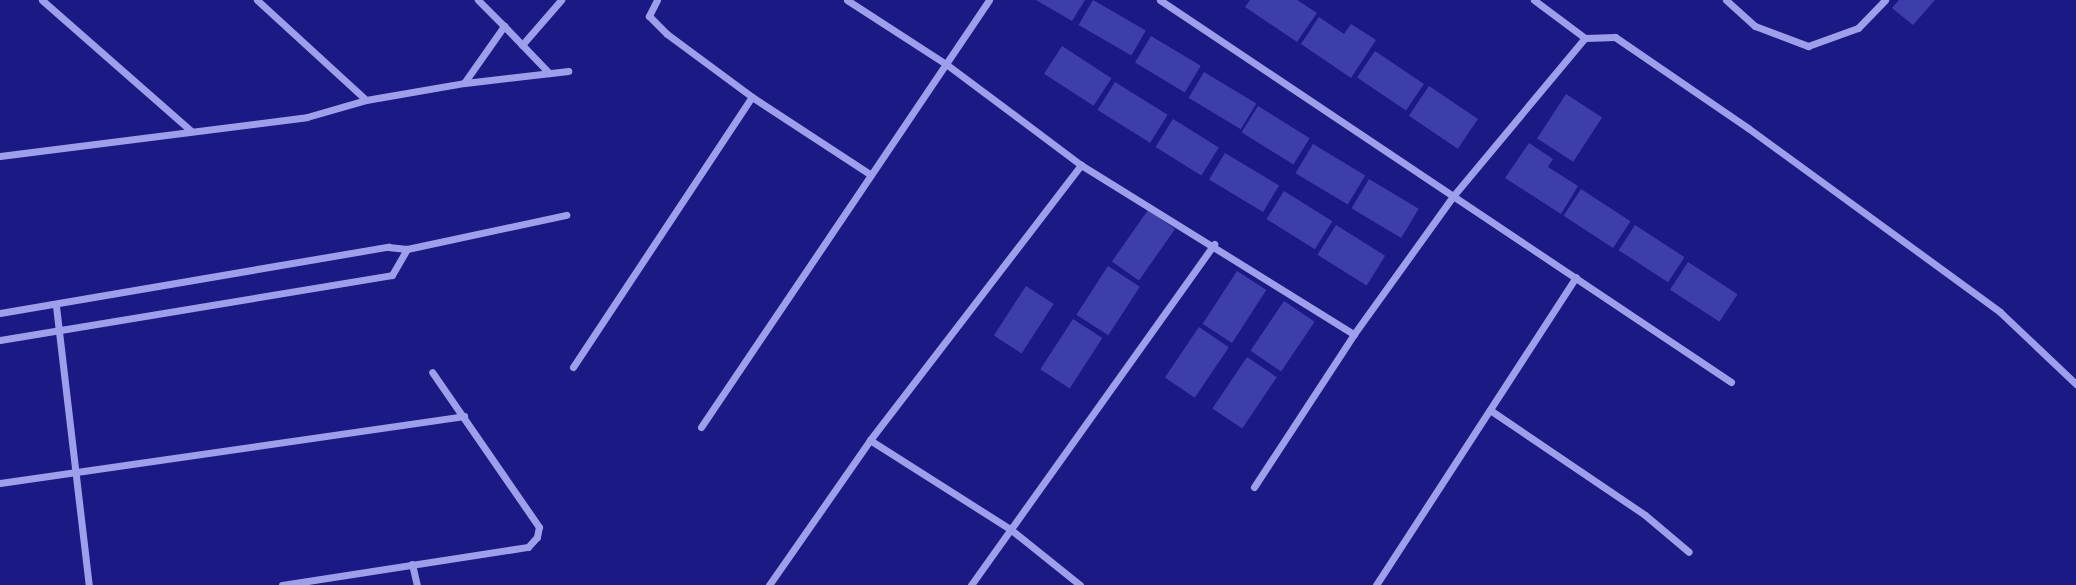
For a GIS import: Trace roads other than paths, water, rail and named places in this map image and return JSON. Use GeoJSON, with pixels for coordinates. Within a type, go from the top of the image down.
{"type":"FeatureCollection","features":[{"type":"Feature","properties":{"kind":"street"},"geometry":{"type":"LineString","coordinates":[[42,0],[191,131]]}},
{"type":"Feature","properties":{"kind":"street"},"geometry":{"type":"LineString","coordinates":[[257,0],[366,100]]}},
{"type":"Feature","properties":{"kind":"street"},"geometry":{"type":"LineString","coordinates":[[478,0],[549,73]]}},
{"type":"Feature","properties":{"kind":"street"},"geometry":{"type":"LineString","coordinates":[[522,45],[561,0]]}},
{"type":"Feature","properties":{"kind":"street"},"geometry":{"type":"LineString","coordinates":[[657,0],[649,16],[752,97],[871,175]]}},
{"type":"Feature","properties":{"kind":"street"},"geometry":{"type":"LineString","coordinates":[[847,0],[946,64],[1081,165],[1213,244],[1354,334]]}},
{"type":"Feature","properties":{"kind":"street"},"geometry":{"type":"LineString","coordinates":[[701,427],[989,0]]}},
{"type":"Feature","properties":{"kind":"street"},"geometry":{"type":"LineString","coordinates":[[1160,0],[1731,382]]}},
{"type":"Feature","properties":{"kind":"street"},"geometry":{"type":"LineString","coordinates":[[1534,0],[1585,38],[1615,37],[1737,120],[2000,312],[2076,384]]}},
{"type":"Feature","properties":{"kind":"street"},"geometry":{"type":"LineString","coordinates":[[1726,0],[1755,26],[1808,46],[1858,28],[1885,0]]}},
{"type":"Feature","properties":{"kind":"street"},"geometry":{"type":"LineString","coordinates":[[464,83],[504,26]]}},
{"type":"Feature","properties":{"kind":"street"},"geometry":{"type":"LineString","coordinates":[[1254,488],[1354,334],[1454,195],[1585,38]]}},
{"type":"Feature","properties":{"kind":"street"},"geometry":{"type":"LineString","coordinates":[[0,156],[307,117],[366,100],[464,83],[568,71]]}},
{"type":"Feature","properties":{"kind":"street"},"geometry":{"type":"LineString","coordinates":[[573,367],[752,97]]}},
{"type":"Feature","properties":{"kind":"street"},"geometry":{"type":"LineString","coordinates":[[769,585],[870,440],[1081,165]]}},
{"type":"Feature","properties":{"kind":"street"},"geometry":{"type":"LineString","coordinates":[[0,313],[56,306],[388,247],[407,249],[566,215]]}},
{"type":"Feature","properties":{"kind":"street"},"geometry":{"type":"LineString","coordinates":[[971,585],[1213,244]]}},
{"type":"Feature","properties":{"kind":"street"},"geometry":{"type":"LineString","coordinates":[[0,340],[59,333],[392,275],[407,249]]}},
{"type":"Feature","properties":{"kind":"street"},"geometry":{"type":"LineString","coordinates":[[1376,585],[1576,277]]}},
{"type":"Feature","properties":{"kind":"street"},"geometry":{"type":"LineString","coordinates":[[56,306],[89,585]]}},
{"type":"Feature","properties":{"kind":"street"},"geometry":{"type":"LineString","coordinates":[[282,585],[528,547],[537,537],[539,527],[432,372]]}},
{"type":"Feature","properties":{"kind":"street"},"geometry":{"type":"LineString","coordinates":[[1490,410],[1644,515],[1689,552]]}},
{"type":"Feature","properties":{"kind":"street"},"geometry":{"type":"LineString","coordinates":[[0,483],[464,416]]}},
{"type":"Feature","properties":{"kind":"street"},"geometry":{"type":"LineString","coordinates":[[870,440],[1010,529],[1080,585]]}},
{"type":"Feature","properties":{"kind":"street"},"geometry":{"type":"LineString","coordinates":[[412,564],[416,585]]}}]}
